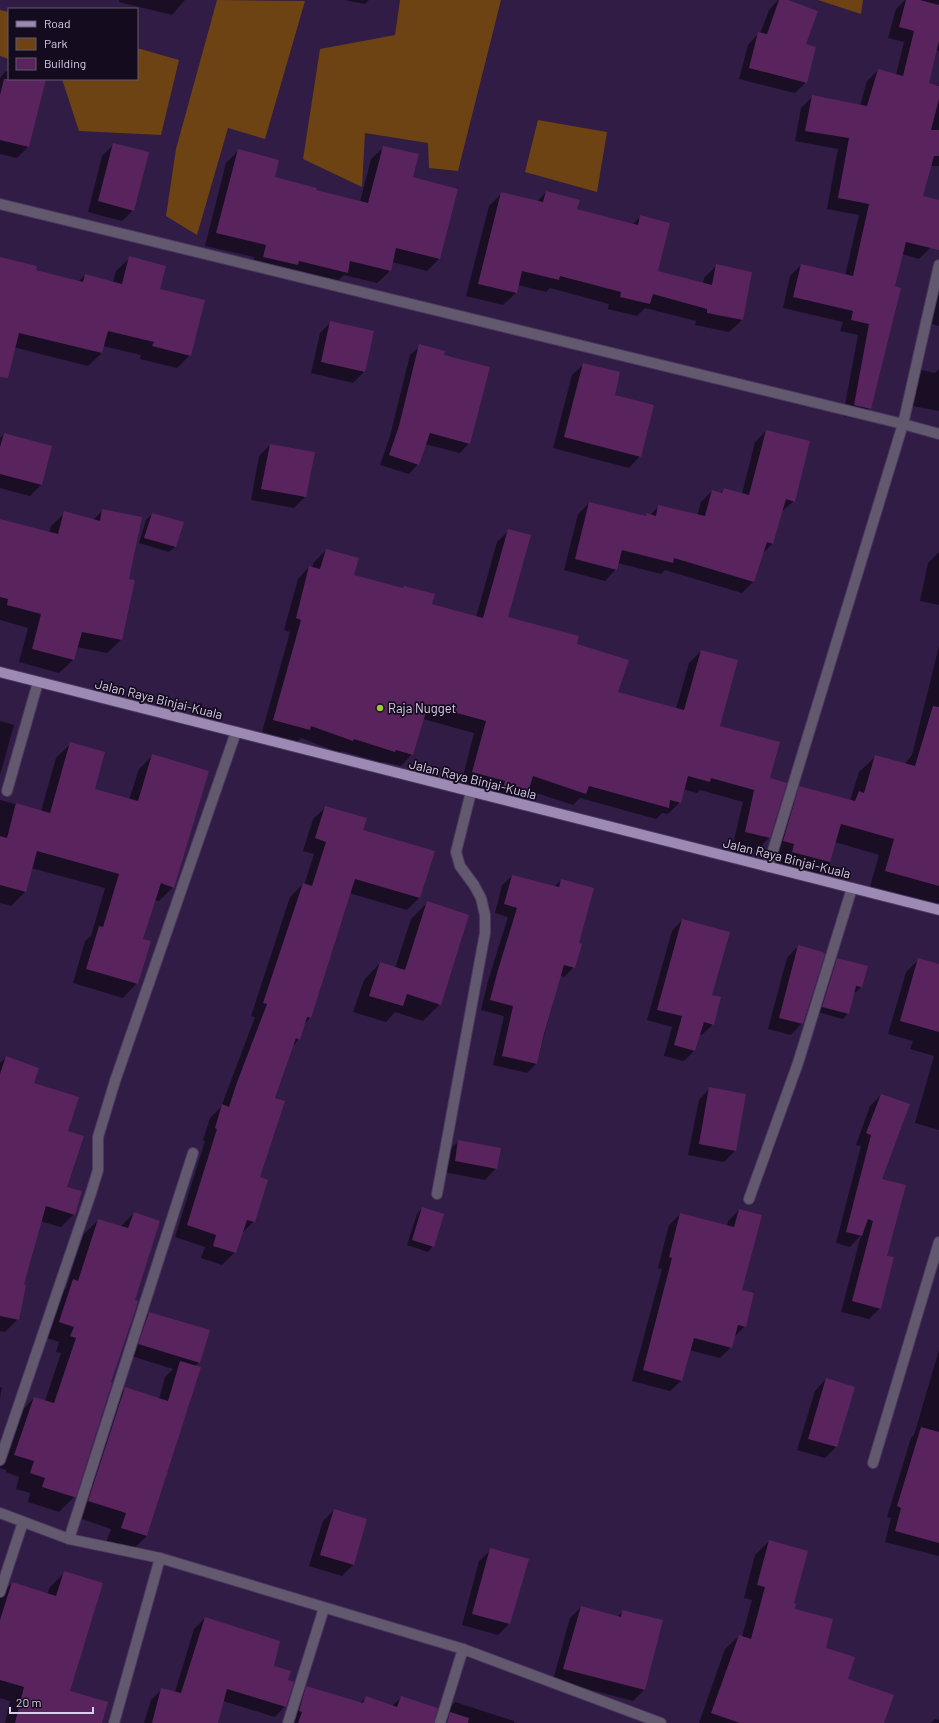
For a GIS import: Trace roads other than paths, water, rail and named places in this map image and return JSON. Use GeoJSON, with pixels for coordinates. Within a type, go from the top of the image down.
{"type":"FeatureCollection","features":[{"type":"Feature","properties":{"kind":"main road","name":"Jalan Raya Binjai-Kuala"},"geometry":{"type":"LineString","coordinates":[[0,672],[939,910]]}},
{"type":"Feature","properties":{"kind":"street"},"geometry":{"type":"LineString","coordinates":[[0,204],[939,434]]}},
{"type":"Feature","properties":{"kind":"street"},"geometry":{"type":"LineString","coordinates":[[768,867],[903,424],[939,265]]}},
{"type":"Feature","properties":{"kind":"street"},"geometry":{"type":"LineString","coordinates":[[7,791],[38,682]]}},
{"type":"Feature","properties":{"kind":"street"},"geometry":{"type":"LineString","coordinates":[[0,1460],[98,1170],[98,1137],[115,1081],[236,732]]}},
{"type":"Feature","properties":{"kind":"street"},"geometry":{"type":"LineString","coordinates":[[437,1194],[485,933],[485,915],[481,898],[474,885],[460,866],[456,852],[471,792]]}},
{"type":"Feature","properties":{"kind":"street"},"geometry":{"type":"LineString","coordinates":[[749,1199],[798,1063],[852,888]]}},
{"type":"Feature","properties":{"kind":"street"},"geometry":{"type":"LineString","coordinates":[[69,1539],[193,1153]]}},
{"type":"Feature","properties":{"kind":"street"},"geometry":{"type":"LineString","coordinates":[[873,1463],[939,1242]]}},
{"type":"Feature","properties":{"kind":"street"},"geometry":{"type":"LineString","coordinates":[[0,1513],[69,1539],[160,1558],[463,1649],[661,1723]]}},
{"type":"Feature","properties":{"kind":"street"},"geometry":{"type":"LineString","coordinates":[[0,1592],[23,1522]]}},
{"type":"Feature","properties":{"kind":"street"},"geometry":{"type":"LineString","coordinates":[[114,1723],[160,1558]]}},
{"type":"Feature","properties":{"kind":"street"},"geometry":{"type":"LineString","coordinates":[[288,1723],[324,1608]]}},
{"type":"Feature","properties":{"kind":"street"},"geometry":{"type":"LineString","coordinates":[[440,1723],[463,1649]]}},
{"type":"Feature","properties":{"kind":"place","name":"Raja Nugget"},"geometry":{"type":"Point","coordinates":[380,708]}}]}
